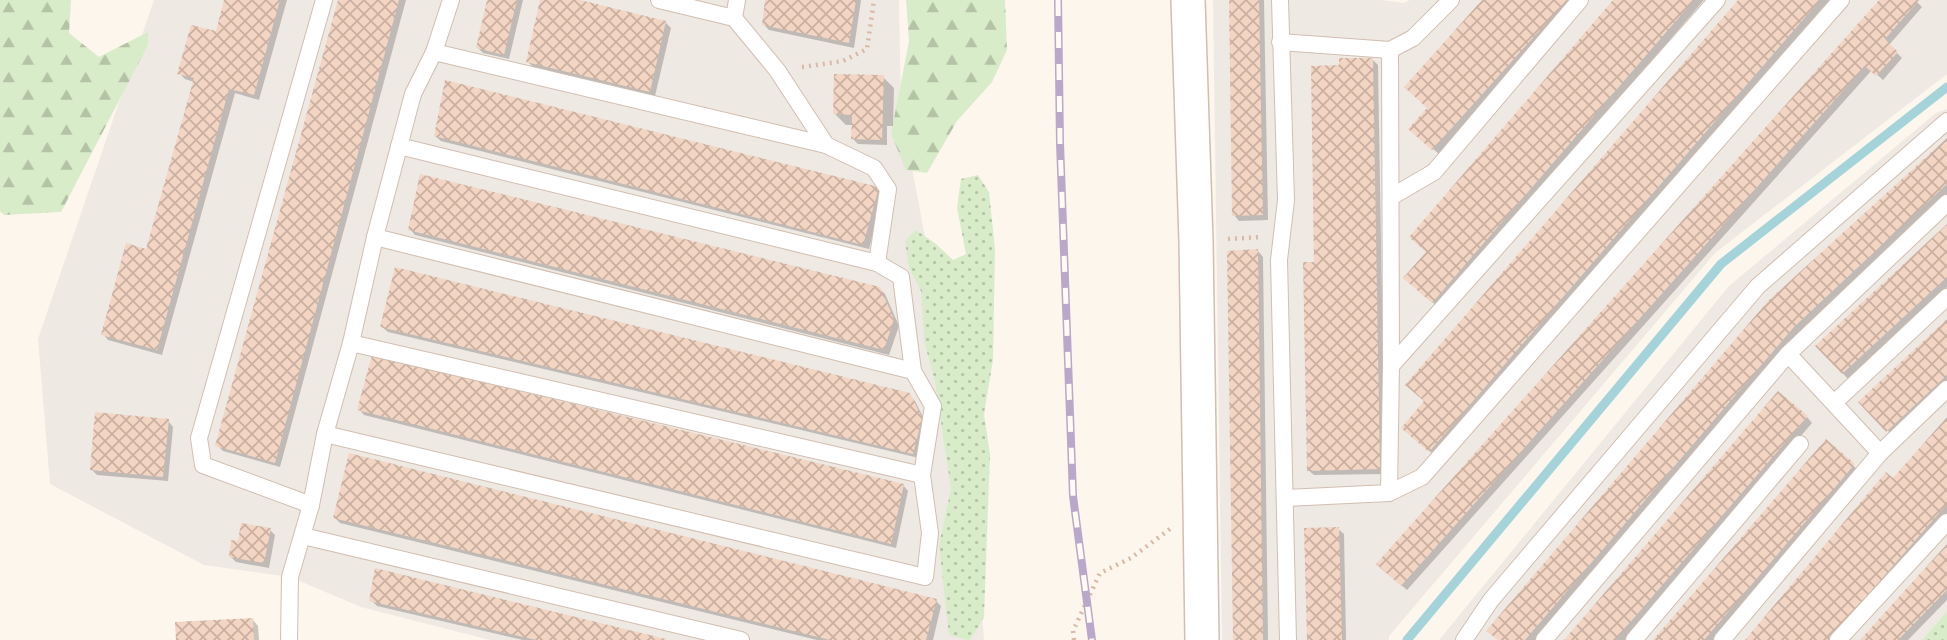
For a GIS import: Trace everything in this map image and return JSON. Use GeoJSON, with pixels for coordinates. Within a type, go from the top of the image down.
{"type":"FeatureCollection","features":[{"type":"Feature","properties":{"kind":"street"},"geometry":{"type":"LineString","coordinates":[[1188,0],[1196,241],[1202,640]]}},
{"type":"Feature","properties":{"kind":"lane"},"geometry":{"type":"LineString","coordinates":[[311,505],[203,465],[199,438],[324,0]]}},
{"type":"Feature","properties":{"kind":"lane"},"geometry":{"type":"LineString","coordinates":[[289,640],[290,577],[311,505],[325,434],[351,343],[375,237],[413,94],[434,52],[451,0]]}},
{"type":"Feature","properties":{"kind":"lane"},"geometry":{"type":"LineString","coordinates":[[659,0],[734,18],[777,70],[826,145]]}},
{"type":"Feature","properties":{"kind":"lane"},"geometry":{"type":"LineString","coordinates":[[734,18],[737,0]]}},
{"type":"Feature","properties":{"kind":"lane"},"geometry":{"type":"LineString","coordinates":[[1280,0],[1286,200],[1279,260],[1288,640]]}},
{"type":"Feature","properties":{"kind":"lane"},"geometry":{"type":"LineString","coordinates":[[1280,42],[1390,50],[1413,38],[1451,0]]}},
{"type":"Feature","properties":{"kind":"lane"},"geometry":{"type":"LineString","coordinates":[[1391,197],[1434,172],[1580,0]]}},
{"type":"Feature","properties":{"kind":"lane"},"geometry":{"type":"LineString","coordinates":[[1391,366],[1717,0]]}},
{"type":"Feature","properties":{"kind":"lane"},"geometry":{"type":"LineString","coordinates":[[1286,498],[1388,492],[1422,477],[1841,0]]}},
{"type":"Feature","properties":{"kind":"lane"},"geometry":{"type":"LineString","coordinates":[[1388,492],[1391,366],[1390,50]]}},
{"type":"Feature","properties":{"kind":"lane"},"geometry":{"type":"LineString","coordinates":[[434,52],[826,145],[874,168],[888,189],[877,263]]}},
{"type":"Feature","properties":{"kind":"lane"},"geometry":{"type":"LineString","coordinates":[[1464,640],[1491,600],[1758,286],[1947,121]]}},
{"type":"Feature","properties":{"kind":"lane"},"geometry":{"type":"LineString","coordinates":[[325,434],[925,578],[930,533],[922,475],[933,406],[912,371],[901,277],[877,263],[399,146]]}},
{"type":"Feature","properties":{"kind":"lane"},"geometry":{"type":"LineString","coordinates":[[1544,640],[1788,354],[1947,203]]}},
{"type":"Feature","properties":{"kind":"lane"},"geometry":{"type":"LineString","coordinates":[[375,237],[912,371]]}},
{"type":"Feature","properties":{"kind":"lane"},"geometry":{"type":"LineString","coordinates":[[1834,403],[1947,297]]}},
{"type":"Feature","properties":{"kind":"lane"},"geometry":{"type":"LineString","coordinates":[[351,343],[922,475]]}},
{"type":"Feature","properties":{"kind":"lane"},"geometry":{"type":"LineString","coordinates":[[1788,354],[1880,453]]}},
{"type":"Feature","properties":{"kind":"lane"},"geometry":{"type":"LineString","coordinates":[[1722,640],[1880,453],[1947,389]]}},
{"type":"Feature","properties":{"kind":"lane"},"geometry":{"type":"LineString","coordinates":[[1634,640],[1800,444]]}},
{"type":"Feature","properties":{"kind":"lane"},"geometry":{"type":"LineString","coordinates":[[1838,640],[1947,522]]}},
{"type":"Feature","properties":{"kind":"lane"},"geometry":{"type":"LineString","coordinates":[[303,536],[741,640]]}},
{"type":"Feature","properties":{"kind":"path"},"geometry":{"type":"LineString","coordinates":[[777,70],[843,61],[867,49],[874,0]]}},
{"type":"Feature","properties":{"kind":"path"},"geometry":{"type":"LineString","coordinates":[[1196,241],[1282,236]]}},
{"type":"Feature","properties":{"kind":"path"},"geometry":{"type":"LineString","coordinates":[[1073,640],[1073,631],[1100,573],[1131,558],[1200,509]]}},
{"type":"Feature","properties":{"kind":"shaded area"},"geometry":{"type":"Polygon","coordinates":[[[154,0],[899,0],[901,109],[972,487],[984,640],[490,640],[361,607],[290,577],[204,565],[50,484],[38,339],[154,0]]]}},
{"type":"Feature","properties":{"kind":"shaded area"},"geometry":{"type":"Polygon","coordinates":[[[1213,0],[1381,0],[1404,3],[1410,0],[1947,0],[1947,74],[1715,253],[1389,636],[1389,640],[1222,640],[1213,0]]]}},
{"type":"Feature","properties":{"kind":"shaded area"},"geometry":{"type":"Polygon","coordinates":[[[1947,109],[1947,611],[1922,640],[1439,640],[1729,286],[1936,113],[1947,109]]]}},
{"type":"Feature","properties":{"kind":"green space"},"geometry":{"type":"Polygon","coordinates":[[[0,0],[71,0],[69,33],[99,57],[148,32],[148,45],[61,212],[4,215],[0,211],[0,0]]]}},
{"type":"Feature","properties":{"kind":"green space"},"geometry":{"type":"Polygon","coordinates":[[[906,0],[1005,0],[1007,50],[992,82],[957,121],[927,173],[906,170],[891,134],[909,41],[906,0]]]}},
{"type":"Feature","properties":{"kind":"green space"},"geometry":{"type":"Polygon","coordinates":[[[978,175],[989,192],[995,249],[993,360],[984,414],[990,454],[984,617],[968,640],[949,635],[939,545],[951,489],[935,381],[924,341],[921,291],[909,268],[905,241],[916,230],[953,260],[966,254],[957,208],[961,179],[978,175]]]}},
{"type":"Feature","properties":{"kind":"green space"},"geometry":{"type":"Polygon","coordinates":[[[1947,611],[1947,640],[1922,640],[1947,611]]]}},
{"type":"Feature","properties":{"kind":"building"},"geometry":{"type":"Polygon","coordinates":[[[224,0],[280,0],[254,95],[229,89],[157,350],[101,335],[126,243],[146,249],[194,78],[177,74],[191,25],[216,31],[224,0]]]}},
{"type":"Feature","properties":{"kind":"building"},"geometry":{"type":"Polygon","coordinates":[[[338,0],[399,0],[275,463],[215,446],[338,0]]]}},
{"type":"Feature","properties":{"kind":"building"},"geometry":{"type":"Polygon","coordinates":[[[487,0],[517,0],[504,55],[476,48],[487,0]]]}},
{"type":"Feature","properties":{"kind":"building"},"geometry":{"type":"Polygon","coordinates":[[[540,0],[580,0],[666,21],[650,92],[526,62],[540,0]]]}},
{"type":"Feature","properties":{"kind":"building"},"geometry":{"type":"Polygon","coordinates":[[[765,0],[856,0],[849,43],[762,25],[765,0]]]}},
{"type":"Feature","properties":{"kind":"building"},"geometry":{"type":"Polygon","coordinates":[[[1229,0],[1259,0],[1263,215],[1232,216],[1229,0]]]}},
{"type":"Feature","properties":{"kind":"building"},"geometry":{"type":"Polygon","coordinates":[[[1482,0],[1567,0],[1432,150],[1408,129],[1427,108],[1404,87],[1482,0]]]}},
{"type":"Feature","properties":{"kind":"building"},"geometry":{"type":"Polygon","coordinates":[[[1613,0],[1694,0],[1432,303],[1403,278],[1426,252],[1409,237],[1613,0]]]}},
{"type":"Feature","properties":{"kind":"building"},"geometry":{"type":"Polygon","coordinates":[[[1738,0],[1820,0],[1429,452],[1401,428],[1424,401],[1405,385],[1738,0]]]}},
{"type":"Feature","properties":{"kind":"building"},"geometry":{"type":"Polygon","coordinates":[[[1879,0],[1919,0],[1885,39],[1898,52],[1876,76],[1865,66],[1401,586],[1376,564],[1879,0]]]}},
{"type":"Feature","properties":{"kind":"building"},"geometry":{"type":"Polygon","coordinates":[[[1339,58],[1373,58],[1380,469],[1307,471],[1303,262],[1314,262],[1311,66],[1339,65],[1339,58]]]}},
{"type":"Feature","properties":{"kind":"building"},"geometry":{"type":"Polygon","coordinates":[[[834,74],[884,75],[882,140],[851,139],[852,115],[833,114],[834,74]]]}},
{"type":"Feature","properties":{"kind":"building"},"geometry":{"type":"Polygon","coordinates":[[[445,80],[879,187],[863,245],[434,136],[445,80]]]}},
{"type":"Feature","properties":{"kind":"building"},"geometry":{"type":"Polygon","coordinates":[[[1947,138],[1947,184],[1794,327],[1525,640],[1498,640],[1486,631],[1768,301],[1947,138]]]}},
{"type":"Feature","properties":{"kind":"building"},"geometry":{"type":"Polygon","coordinates":[[[420,174],[880,287],[894,319],[884,350],[408,230],[420,174]]]}},
{"type":"Feature","properties":{"kind":"building"},"geometry":{"type":"Polygon","coordinates":[[[1947,224],[1947,277],[1842,374],[1815,346],[1947,224]]]}},
{"type":"Feature","properties":{"kind":"building"},"geometry":{"type":"Polygon","coordinates":[[[1258,249],[1263,640],[1233,640],[1227,251],[1258,249]]]}},
{"type":"Feature","properties":{"kind":"building"},"geometry":{"type":"Polygon","coordinates":[[[395,267],[910,393],[922,418],[913,454],[380,327],[395,267]]]}},
{"type":"Feature","properties":{"kind":"building"},"geometry":{"type":"Polygon","coordinates":[[[1947,319],[1947,375],[1886,432],[1858,402],[1947,319]]]}},
{"type":"Feature","properties":{"kind":"building"},"geometry":{"type":"Polygon","coordinates":[[[372,355],[904,484],[891,544],[357,410],[372,355]]]}},
{"type":"Feature","properties":{"kind":"building"},"geometry":{"type":"Polygon","coordinates":[[[1778,391],[1808,416],[1615,640],[1564,640],[1778,391]]]}},
{"type":"Feature","properties":{"kind":"building"},"geometry":{"type":"Polygon","coordinates":[[[95,412],[169,419],[163,477],[90,470],[95,412]]]}},
{"type":"Feature","properties":{"kind":"building"},"geometry":{"type":"Polygon","coordinates":[[[1947,417],[1947,504],[1828,640],[1745,640],[1886,472],[1893,478],[1947,417]]]}},
{"type":"Feature","properties":{"kind":"building"},"geometry":{"type":"Polygon","coordinates":[[[1826,439],[1855,464],[1704,640],[1653,640],[1826,439]]]}},
{"type":"Feature","properties":{"kind":"building"},"geometry":{"type":"Polygon","coordinates":[[[349,453],[937,599],[926,640],[830,640],[333,518],[349,453]]]}},
{"type":"Feature","properties":{"kind":"building"},"geometry":{"type":"Polygon","coordinates":[[[241,523],[271,528],[264,563],[229,557],[231,540],[238,541],[241,523]]]}},
{"type":"Feature","properties":{"kind":"building"},"geometry":{"type":"Polygon","coordinates":[[[1339,527],[1342,640],[1307,640],[1304,528],[1339,527]]]}},
{"type":"Feature","properties":{"kind":"building"},"geometry":{"type":"Polygon","coordinates":[[[1947,544],[1947,590],[1898,640],[1860,640],[1947,544]]]}},
{"type":"Feature","properties":{"kind":"building"},"geometry":{"type":"Polygon","coordinates":[[[375,568],[666,640],[536,640],[369,601],[375,568]]]}},
{"type":"Feature","properties":{"kind":"building"},"geometry":{"type":"Polygon","coordinates":[[[253,618],[254,640],[176,640],[175,622],[253,618]]]}},
{"type":"Feature","properties":{"kind":"waterway"},"geometry":{"type":"LineString","coordinates":[[1407,640],[1721,264],[1947,87]]}},
{"type":"Feature","properties":{"kind":"railway"},"geometry":{"type":"LineString","coordinates":[[1058,0],[1060,143],[1073,496],[1092,640]]}}]}
